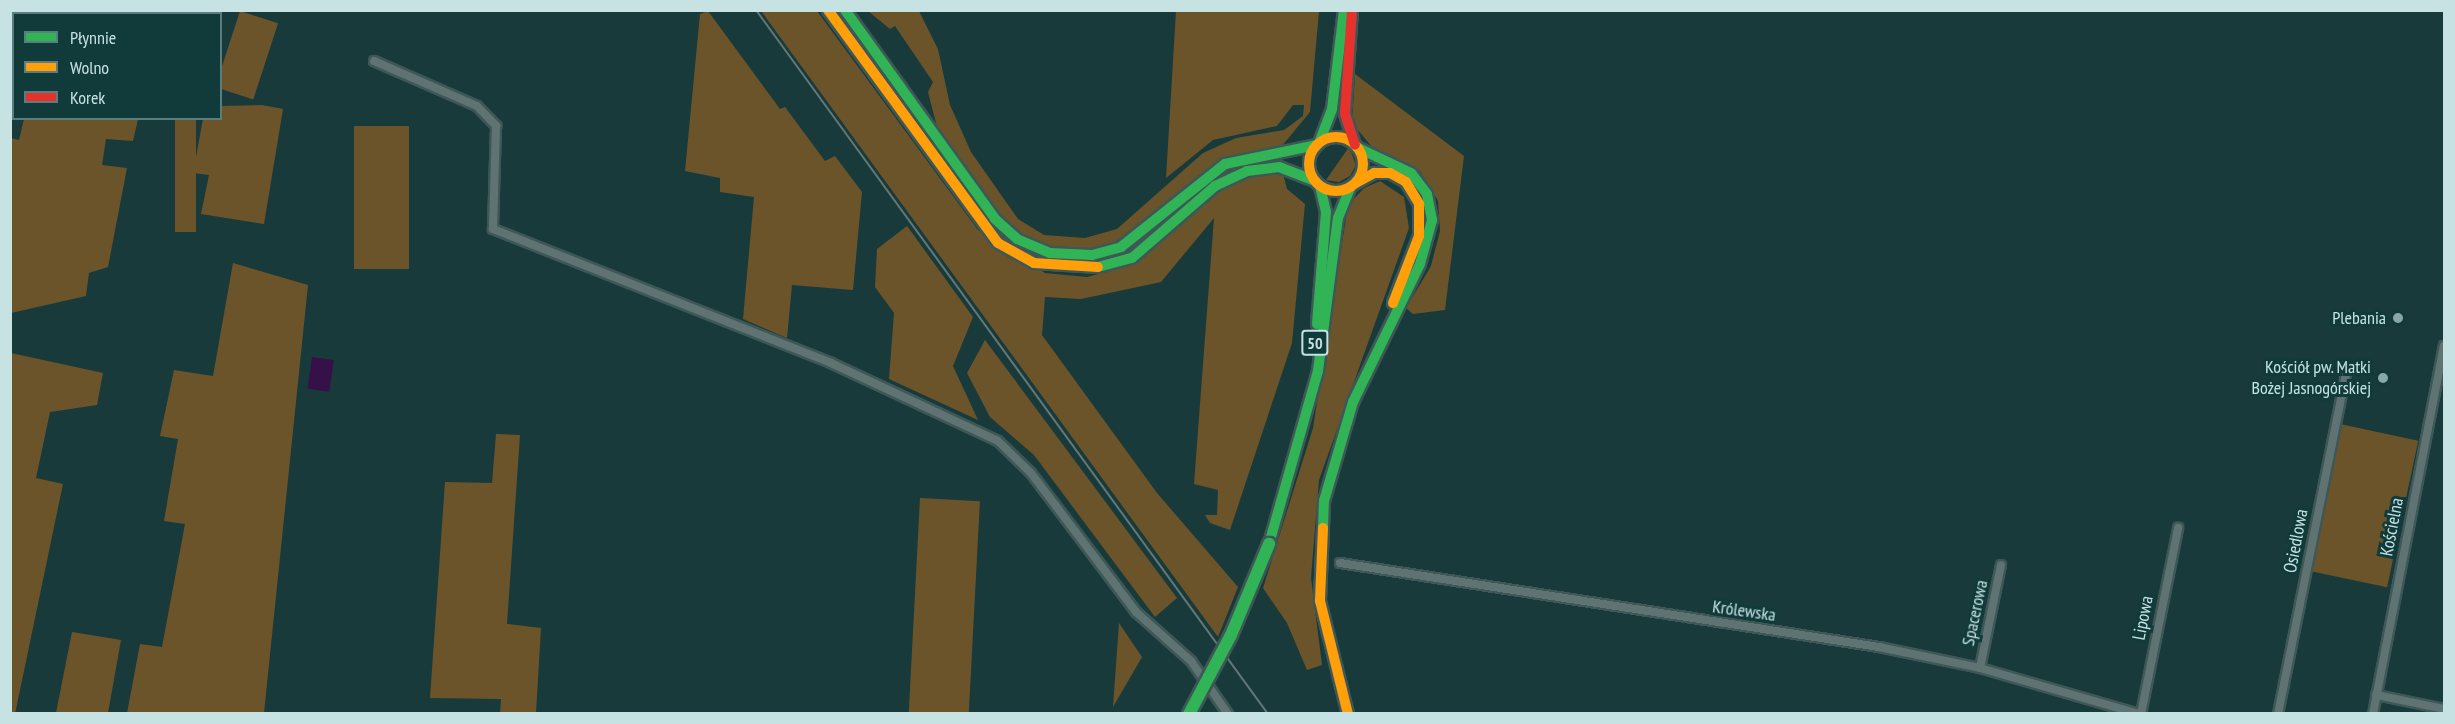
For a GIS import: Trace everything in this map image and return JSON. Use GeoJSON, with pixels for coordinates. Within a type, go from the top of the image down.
{"type":"FeatureCollection","features":[{"type":"Feature","properties":{"kind":"main road"},"geometry":{"type":"LineString","coordinates":[[828,10],[978,222],[1006,248],[1034,263],[1075,270],[1125,261],[1159,240],[1215,186],[1247,171],[1279,167],[1338,191],[1374,172],[1390,173],[1406,182],[1420,208],[1419,236],[1330,474],[1320,532],[1320,601],[1348,714]]}},
{"type":"Feature","properties":{"kind":"main road"},"geometry":{"type":"LineString","coordinates":[[845,10],[994,219],[1017,238],[1050,253],[1092,255],[1121,247],[1225,164],[1318,144],[1338,137],[1411,173],[1430,204],[1425,252],[1386,326]]}},
{"type":"Feature","properties":{"kind":"main road","name":"50"},"geometry":{"type":"LineString","coordinates":[[1300,441],[1323,274],[1326,212],[1309,162],[1332,109],[1344,10]]}},
{"type":"Feature","properties":{"kind":"main road","name":"50"},"geometry":{"type":"LineString","coordinates":[[1189,714],[1231,635],[1269,544],[1318,371],[1338,218],[1353,185],[1363,170],[1345,114],[1352,10]]}},
{"type":"Feature","properties":{"kind":"street"},"geometry":{"type":"LineString","coordinates":[[374,61],[470,102],[496,126],[493,229],[831,363],[998,441],[1031,473],[1136,612],[1191,661],[1228,714]]}},
{"type":"Feature","properties":{"kind":"street","name":"Kościelna"},"geometry":{"type":"LineString","coordinates":[[2373,714],[2444,353]]}},
{"type":"Feature","properties":{"kind":"street","name":"Osiedlowa"},"geometry":{"type":"LineString","coordinates":[[2278,714],[2346,375]]}},
{"type":"Feature","properties":{"kind":"street","name":"Lipowa"},"geometry":{"type":"LineString","coordinates":[[2140,714],[2178,528]]}},
{"type":"Feature","properties":{"kind":"street","name":"Królewska"},"geometry":{"type":"LineString","coordinates":[[1340,563],[1879,647],[1980,668],[2140,714]]}},
{"type":"Feature","properties":{"kind":"street","name":"Spacerowa"},"geometry":{"type":"LineString","coordinates":[[1980,668],[2001,565]]}},
{"type":"Feature","properties":{"kind":"street"},"geometry":{"type":"LineString","coordinates":[[2376,695],[2445,709]]}},
{"type":"Feature","properties":{"kind":"shaded area"},"geometry":{"type":"Polygon","coordinates":[[[160,10],[104,12],[48,11],[160,10]]]}},
{"type":"Feature","properties":{"kind":"shaded area"},"geometry":{"type":"Polygon","coordinates":[[[240,11],[278,23],[253,99],[222,89],[222,66],[240,11]]]}},
{"type":"Feature","properties":{"kind":"shaded area"},"geometry":{"type":"Polygon","coordinates":[[[708,11],[780,109],[785,107],[825,161],[835,156],[862,192],[853,290],[792,285],[787,338],[743,319],[754,197],[720,192],[720,178],[685,171],[700,14],[708,11]]]}},
{"type":"Feature","properties":{"kind":"shaded area"},"geometry":{"type":"Polygon","coordinates":[[[761,11],[817,11],[978,230],[1045,273],[1087,277],[1135,264],[1216,193],[1254,175],[1283,174],[1287,189],[1305,204],[1292,343],[1230,530],[1210,523],[1205,515],[1217,515],[1218,490],[1194,484],[1214,218],[1161,282],[1081,299],[1045,297],[1042,335],[1157,493],[1238,587],[1218,637],[761,11]]]}},
{"type":"Feature","properties":{"kind":"shaded area"},"geometry":{"type":"Polygon","coordinates":[[[868,11],[919,11],[938,49],[950,105],[971,152],[1018,219],[1044,235],[1085,238],[1117,229],[1203,153],[1236,138],[1284,130],[1303,116],[1304,105],[1293,105],[1277,126],[1213,140],[1166,178],[1176,11],[1319,11],[1310,112],[1281,147],[1218,162],[1157,216],[1115,245],[1073,251],[1037,244],[1007,225],[937,127],[928,92],[933,82],[895,26],[890,29],[868,11]]]}},
{"type":"Feature","properties":{"kind":"shaded area"},"geometry":{"type":"Polygon","coordinates":[[[1355,74],[1464,156],[1445,310],[1413,314],[1406,308],[1431,266],[1440,231],[1438,201],[1420,171],[1372,147],[1352,123],[1355,74]]]}},
{"type":"Feature","properties":{"kind":"shaded area"},"geometry":{"type":"Polygon","coordinates":[[[262,105],[283,109],[264,224],[201,214],[209,175],[193,173],[203,120],[222,120],[222,106],[262,105]]]}},
{"type":"Feature","properties":{"kind":"shaded area"},"geometry":{"type":"Polygon","coordinates":[[[24,120],[138,120],[133,141],[106,139],[102,165],[127,168],[108,267],[89,273],[86,296],[11,313],[11,138],[19,140],[24,120]]]}},
{"type":"Feature","properties":{"kind":"shaded area"},"geometry":{"type":"Polygon","coordinates":[[[175,120],[196,120],[196,232],[175,232],[175,120]]]}},
{"type":"Feature","properties":{"kind":"shaded area"},"geometry":{"type":"Polygon","coordinates":[[[354,126],[409,126],[409,269],[354,269],[354,126]]]}},
{"type":"Feature","properties":{"kind":"shaded area"},"geometry":{"type":"Polygon","coordinates":[[[1349,147],[1356,165],[1350,176],[1339,182],[1326,180],[1349,147]]]}},
{"type":"Feature","properties":{"kind":"shaded area"},"geometry":{"type":"Polygon","coordinates":[[[1380,181],[1404,197],[1409,228],[1319,480],[1311,578],[1322,665],[1307,670],[1287,623],[1263,588],[1313,428],[1348,205],[1364,188],[1380,181]]]}},
{"type":"Feature","properties":{"kind":"shaded area"},"geometry":{"type":"Polygon","coordinates":[[[907,226],[973,317],[953,366],[978,420],[889,379],[894,313],[875,287],[877,249],[907,226]]]}},
{"type":"Feature","properties":{"kind":"shaded area"},"geometry":{"type":"Polygon","coordinates":[[[233,263],[308,285],[264,713],[127,713],[140,644],[162,647],[185,524],[164,521],[178,439],[160,436],[174,370],[213,376],[233,263]]]}},
{"type":"Feature","properties":{"kind":"shaded area"},"geometry":{"type":"Polygon","coordinates":[[[985,340],[1177,598],[1155,617],[1034,455],[990,417],[967,373],[985,340]]]}},
{"type":"Feature","properties":{"kind":"shaded area"},"geometry":{"type":"Polygon","coordinates":[[[11,353],[103,373],[97,405],[50,412],[36,478],[63,484],[15,714],[10,713],[11,353]]]}},
{"type":"Feature","properties":{"kind":"shaded area"},"geometry":{"type":"Polygon","coordinates":[[[312,357],[334,360],[329,392],[308,389],[312,357]]]}},
{"type":"Feature","properties":{"kind":"shaded area"},"geometry":{"type":"Polygon","coordinates":[[[2340,424],[2418,441],[2387,587],[2309,571],[2340,424]]]}},
{"type":"Feature","properties":{"kind":"shaded area"},"geometry":{"type":"Polygon","coordinates":[[[496,434],[520,435],[507,624],[541,628],[536,713],[500,713],[501,699],[430,698],[445,482],[492,483],[496,434]]]}},
{"type":"Feature","properties":{"kind":"shaded area"},"geometry":{"type":"Polygon","coordinates":[[[920,498],[980,501],[969,714],[909,714],[920,498]]]}},
{"type":"Feature","properties":{"kind":"shaded area"},"geometry":{"type":"Polygon","coordinates":[[[1119,623],[1142,657],[1113,707],[1119,623]]]}},
{"type":"Feature","properties":{"kind":"shaded area"},"geometry":{"type":"Polygon","coordinates":[[[72,632],[121,640],[108,713],[56,713],[72,632]]]}},
{"type":"Feature","properties":{"kind":"railway"},"geometry":{"type":"LineString","coordinates":[[756,10],[1268,714]]}},
{"type":"Feature","properties":{"kind":"traffic: fast"},"geometry":{"type":"LineString","coordinates":[[845,10],[995,219],[1017,239],[1050,253],[1092,255],[1121,247],[1225,164],[1317,145]]}},
{"type":"Feature","properties":{"kind":"traffic: fast"},"geometry":{"type":"LineString","coordinates":[[1319,143],[1332,109],[1344,10]]}},
{"type":"Feature","properties":{"kind":"traffic: fast"},"geometry":{"type":"LineString","coordinates":[[1323,528],[1324,501],[1353,402],[1420,264],[1432,220],[1427,194],[1411,173],[1358,148]]}},
{"type":"Feature","properties":{"kind":"traffic: fast"},"geometry":{"type":"LineString","coordinates":[[1098,267],[1132,258],[1215,186],[1247,171],[1279,167],[1315,181]]}},
{"type":"Feature","properties":{"kind":"traffic: fast"},"geometry":{"type":"LineString","coordinates":[[1317,324],[1326,212],[1320,186]]}},
{"type":"Feature","properties":{"kind":"traffic: fast"},"geometry":{"type":"LineString","coordinates":[[1269,544],[1318,371],[1338,218],[1350,188]]}},
{"type":"Feature","properties":{"kind":"traffic: fast"},"geometry":{"type":"LineString","coordinates":[[1189,714],[1231,635],[1269,544]]}},
{"type":"Feature","properties":{"kind":"traffic: slow"},"geometry":{"type":"LineString","coordinates":[[828,10],[998,243],[1034,263],[1098,267]]}},
{"type":"Feature","properties":{"kind":"traffic: slow"},"geometry":{"type":"LineString","coordinates":[[1336,137],[1346,139],[1355,145],[1361,154],[1363,164],[1361,174],[1355,183],[1346,189],[1336,191],[1326,189],[1317,183],[1311,174],[1309,164],[1311,154],[1317,145],[1326,139],[1336,137]]}},
{"type":"Feature","properties":{"kind":"traffic: slow"},"geometry":{"type":"LineString","coordinates":[[1356,183],[1374,173],[1390,173],[1406,182],[1419,204],[1419,236],[1393,303]]}},
{"type":"Feature","properties":{"kind":"traffic: slow"},"geometry":{"type":"LineString","coordinates":[[1323,528],[1320,601],[1348,714]]}},
{"type":"Feature","properties":{"kind":"traffic: jam"},"geometry":{"type":"LineString","coordinates":[[1352,10],[1345,114],[1355,144]]}},
{"type":"Feature","properties":{"kind":"place","name":"Plebania"},"geometry":{"type":"Point","coordinates":[2398,318]}},
{"type":"Feature","properties":{"kind":"place","name":"Kościół pw. Matki Bożej Jasnogórskiej"},"geometry":{"type":"Point","coordinates":[2383,378]}}]}
